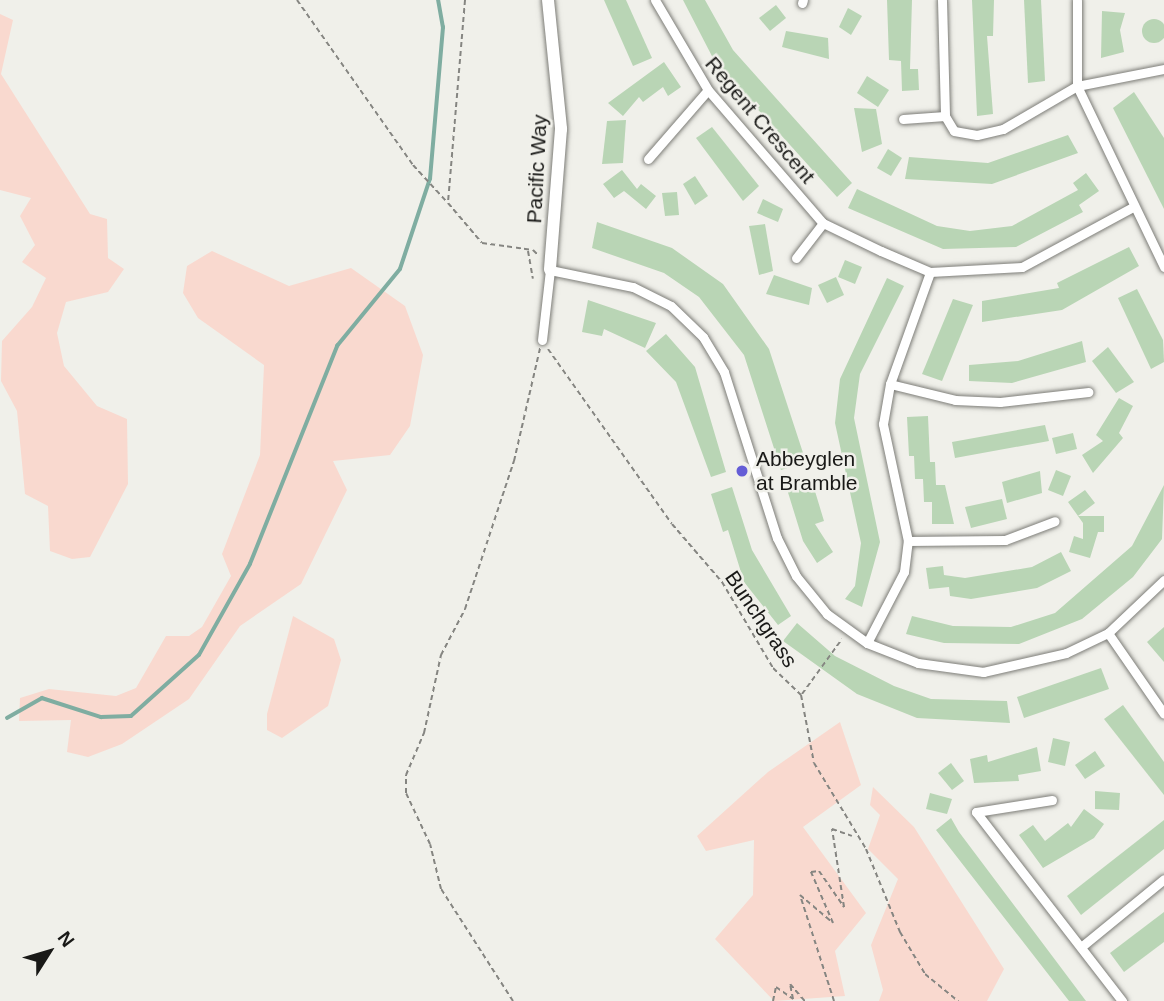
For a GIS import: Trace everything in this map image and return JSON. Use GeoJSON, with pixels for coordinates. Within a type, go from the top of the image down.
{"type":"FeatureCollection","features":[{"type":"Feature","properties":{"kind":"street","name":"Pacific Way"},"geometry":{"type":"LineString","coordinates":[[542,340],[561,129],[548,0]]}},
{"type":"Feature","properties":{"kind":"street","name":"Regent Crescent"},"geometry":{"type":"LineString","coordinates":[[655,0],[708,90],[823,223],[930,272],[1022,267],[1133,207]]}},
{"type":"Feature","properties":{"kind":"street"},"geometry":{"type":"LineString","coordinates":[[942,0],[945,116],[954,131],[1003,129],[1077,86],[1164,68]]}},
{"type":"Feature","properties":{"kind":"street"},"geometry":{"type":"LineString","coordinates":[[1077,0],[1077,86],[1164,267]]}},
{"type":"Feature","properties":{"kind":"street"},"geometry":{"type":"LineString","coordinates":[[648,159],[708,90]]}},
{"type":"Feature","properties":{"kind":"street"},"geometry":{"type":"LineString","coordinates":[[903,119],[945,116]]}},
{"type":"Feature","properties":{"kind":"street"},"geometry":{"type":"LineString","coordinates":[[796,257],[823,223]]}},
{"type":"Feature","properties":{"kind":"street"},"geometry":{"type":"LineString","coordinates":[[550,270],[633,286],[671,306],[703,337],[724,372],[776,538],[796,576],[848,629],[867,643],[918,663],[983,672],[1024,667],[1108,633],[1164,580]]}},
{"type":"Feature","properties":{"kind":"street"},"geometry":{"type":"LineString","coordinates":[[867,643],[900,582],[908,541],[886,453],[890,384],[930,272]]}},
{"type":"Feature","properties":{"kind":"street"},"geometry":{"type":"LineString","coordinates":[[890,384],[955,400],[1000,402],[1088,392]]}},
{"type":"Feature","properties":{"kind":"street"},"geometry":{"type":"LineString","coordinates":[[908,541],[1005,540],[1055,520]]}},
{"type":"Feature","properties":{"kind":"street"},"geometry":{"type":"LineString","coordinates":[[1108,633],[1164,715]]}},
{"type":"Feature","properties":{"kind":"street"},"geometry":{"type":"LineString","coordinates":[[1052,800],[976,812],[1122,1001]]}},
{"type":"Feature","properties":{"kind":"street"},"geometry":{"type":"LineString","coordinates":[[1081,947],[1164,879]]}},
{"type":"Feature","properties":{"kind":"path"},"geometry":{"type":"LineString","coordinates":[[297,0],[413,165],[482,243],[528,250],[550,270]]}},
{"type":"Feature","properties":{"kind":"path"},"geometry":{"type":"LineString","coordinates":[[448,203],[465,0]]}},
{"type":"Feature","properties":{"kind":"path"},"geometry":{"type":"LineString","coordinates":[[528,250],[533,279]]}},
{"type":"Feature","properties":{"kind":"path"},"geometry":{"type":"LineString","coordinates":[[513,1001],[441,889],[430,844],[406,793],[406,775],[424,733],[441,654],[465,610],[514,461],[542,340]]}},
{"type":"Feature","properties":{"kind":"path","name":"Bunchgrass"},"geometry":{"type":"LineString","coordinates":[[542,340],[672,524],[722,582],[773,668],[802,695],[814,763],[836,791],[853,836],[866,849],[900,932],[925,974],[958,1001]]}},
{"type":"Feature","properties":{"kind":"path"},"geometry":{"type":"LineString","coordinates":[[802,695],[848,629]]}},
{"type":"Feature","properties":{"kind":"path"},"geometry":{"type":"LineString","coordinates":[[834,1001],[800,895],[833,923],[811,872],[819,871],[844,907],[832,829],[853,836]]}},
{"type":"Feature","properties":{"kind":"path"},"geometry":{"type":"LineString","coordinates":[[773,1001],[776,987],[793,999],[790,984],[805,1001]]}},
{"type":"Feature","properties":{"kind":"shaded area"},"geometry":{"type":"Polygon","coordinates":[[[0,14],[13,20],[1,74],[90,214],[107,219],[108,258],[124,269],[108,292],[66,302],[57,333],[64,366],[97,406],[127,419],[128,484],[90,557],[72,559],[50,551],[48,506],[25,494],[17,411],[1,381],[2,341],[32,307],[46,278],[22,262],[35,245],[20,216],[31,198],[0,190],[0,14]]]}},
{"type":"Feature","properties":{"kind":"shaded area"},"geometry":{"type":"Polygon","coordinates":[[[212,251],[289,286],[351,268],[405,306],[423,355],[410,426],[390,455],[333,461],[347,490],[301,584],[240,626],[189,699],[122,744],[88,757],[67,752],[71,720],[19,721],[20,698],[49,689],[116,696],[136,688],[166,636],[189,636],[202,627],[231,576],[222,554],[260,455],[264,365],[198,318],[183,293],[187,266],[212,251]]]}},
{"type":"Feature","properties":{"kind":"shaded area"},"geometry":{"type":"Polygon","coordinates":[[[293,616],[334,639],[341,660],[328,706],[282,738],[267,730],[267,714],[293,616]]]}},
{"type":"Feature","properties":{"kind":"shaded area"},"geometry":{"type":"Polygon","coordinates":[[[840,722],[861,785],[803,827],[866,913],[835,951],[845,996],[774,1001],[715,939],[753,895],[754,840],[706,851],[697,836],[768,772],[840,722]]]}},
{"type":"Feature","properties":{"kind":"shaded area"},"geometry":{"type":"Polygon","coordinates":[[[873,787],[914,827],[1004,969],[987,1001],[879,1001],[883,990],[871,945],[898,879],[868,849],[880,815],[870,805],[873,787]]]}},
{"type":"Feature","properties":{"kind":"building"},"geometry":{"type":"Polygon","coordinates":[[[604,0],[626,0],[652,58],[633,66],[604,0]]]}},
{"type":"Feature","properties":{"kind":"building"},"geometry":{"type":"Polygon","coordinates":[[[683,0],[705,0],[733,50],[852,183],[837,197],[715,62],[683,0]]]}},
{"type":"Feature","properties":{"kind":"building"},"geometry":{"type":"Polygon","coordinates":[[[887,0],[912,0],[910,69],[918,69],[919,90],[902,91],[901,61],[889,60],[887,0]]]}},
{"type":"Feature","properties":{"kind":"building"},"geometry":{"type":"Polygon","coordinates":[[[972,0],[994,0],[993,36],[987,36],[993,114],[977,116],[972,0]]]}},
{"type":"Feature","properties":{"kind":"building"},"geometry":{"type":"Polygon","coordinates":[[[1024,0],[1041,0],[1045,81],[1028,83],[1024,0]]]}},
{"type":"Feature","properties":{"kind":"building"},"geometry":{"type":"Polygon","coordinates":[[[776,5],[786,18],[770,31],[759,18],[776,5]]]}},
{"type":"Feature","properties":{"kind":"building"},"geometry":{"type":"Polygon","coordinates":[[[848,8],[862,16],[851,35],[839,27],[848,8]]]}},
{"type":"Feature","properties":{"kind":"building"},"geometry":{"type":"Polygon","coordinates":[[[1102,11],[1125,13],[1120,30],[1124,52],[1101,58],[1102,11]]]}},
{"type":"Feature","properties":{"kind":"building"},"geometry":{"type":"Polygon","coordinates":[[[1149,19],[1159,19],[1166,26],[1166,36],[1159,43],[1149,43],[1142,36],[1142,26],[1149,19]]]}},
{"type":"Feature","properties":{"kind":"building"},"geometry":{"type":"Polygon","coordinates":[[[786,31],[828,38],[829,59],[782,47],[786,31]]]}},
{"type":"Feature","properties":{"kind":"building"},"geometry":{"type":"Polygon","coordinates":[[[664,62],[681,87],[668,96],[663,87],[643,102],[639,97],[623,116],[608,103],[664,62]]]}},
{"type":"Feature","properties":{"kind":"building"},"geometry":{"type":"Polygon","coordinates":[[[867,76],[889,90],[878,107],[857,93],[867,76]]]}},
{"type":"Feature","properties":{"kind":"building"},"geometry":{"type":"Polygon","coordinates":[[[1134,92],[1164,138],[1164,209],[1113,108],[1134,92]]]}},
{"type":"Feature","properties":{"kind":"building"},"geometry":{"type":"Polygon","coordinates":[[[854,108],[876,109],[882,144],[862,152],[854,108]]]}},
{"type":"Feature","properties":{"kind":"building"},"geometry":{"type":"Polygon","coordinates":[[[626,120],[623,163],[602,164],[607,121],[626,120]]]}},
{"type":"Feature","properties":{"kind":"building"},"geometry":{"type":"Polygon","coordinates":[[[712,127],[759,186],[743,201],[696,138],[712,127]]]}},
{"type":"Feature","properties":{"kind":"building"},"geometry":{"type":"Polygon","coordinates":[[[1068,135],[1078,153],[992,184],[905,179],[909,157],[988,163],[1068,135]]]}},
{"type":"Feature","properties":{"kind":"building"},"geometry":{"type":"Polygon","coordinates":[[[888,149],[902,158],[891,176],[877,168],[888,149]]]}},
{"type":"Feature","properties":{"kind":"building"},"geometry":{"type":"Polygon","coordinates":[[[622,170],[637,189],[641,184],[656,196],[646,209],[624,191],[614,198],[603,184],[622,170]]]}},
{"type":"Feature","properties":{"kind":"building"},"geometry":{"type":"Polygon","coordinates":[[[1086,173],[1099,191],[1079,205],[1083,212],[1016,247],[943,249],[848,208],[857,189],[937,226],[970,231],[1012,226],[1078,190],[1073,183],[1086,173]]]}},
{"type":"Feature","properties":{"kind":"building"},"geometry":{"type":"Polygon","coordinates":[[[695,176],[708,196],[695,205],[683,184],[695,176]]]}},
{"type":"Feature","properties":{"kind":"building"},"geometry":{"type":"Polygon","coordinates":[[[677,192],[679,215],[665,216],[662,193],[677,192]]]}},
{"type":"Feature","properties":{"kind":"building"},"geometry":{"type":"Polygon","coordinates":[[[763,199],[783,209],[778,222],[757,213],[763,199]]]}},
{"type":"Feature","properties":{"kind":"building"},"geometry":{"type":"Polygon","coordinates":[[[597,222],[672,248],[723,284],[769,349],[806,462],[781,470],[744,355],[699,297],[664,273],[592,248],[597,222]]]}},
{"type":"Feature","properties":{"kind":"building"},"geometry":{"type":"Polygon","coordinates":[[[765,224],[773,271],[759,275],[749,226],[765,224]]]}},
{"type":"Feature","properties":{"kind":"building"},"geometry":{"type":"Polygon","coordinates":[[[1129,247],[1139,266],[1062,310],[982,322],[982,301],[1059,288],[1057,283],[1129,247]]]}},
{"type":"Feature","properties":{"kind":"building"},"geometry":{"type":"Polygon","coordinates":[[[845,260],[862,267],[855,284],[838,277],[845,260]]]}},
{"type":"Feature","properties":{"kind":"building"},"geometry":{"type":"Polygon","coordinates":[[[774,275],[812,288],[809,305],[766,294],[774,275]]]}},
{"type":"Feature","properties":{"kind":"building"},"geometry":{"type":"Polygon","coordinates":[[[836,277],[844,295],[827,303],[818,285],[836,277]]]}},
{"type":"Feature","properties":{"kind":"building"},"geometry":{"type":"Polygon","coordinates":[[[887,278],[904,286],[860,374],[854,418],[880,542],[862,607],[845,599],[855,586],[861,543],[835,423],[840,379],[887,278]]]}},
{"type":"Feature","properties":{"kind":"building"},"geometry":{"type":"Polygon","coordinates":[[[1137,289],[1163,340],[1164,362],[1151,369],[1118,298],[1137,289]]]}},
{"type":"Feature","properties":{"kind":"building"},"geometry":{"type":"Polygon","coordinates":[[[953,299],[973,305],[942,381],[922,374],[953,299]]]}},
{"type":"Feature","properties":{"kind":"building"},"geometry":{"type":"Polygon","coordinates":[[[588,300],[656,323],[645,348],[604,329],[602,336],[582,332],[588,300]]]}},
{"type":"Feature","properties":{"kind":"building"},"geometry":{"type":"Polygon","coordinates":[[[666,334],[695,367],[726,472],[711,477],[676,382],[646,351],[666,334]]]}},
{"type":"Feature","properties":{"kind":"building"},"geometry":{"type":"Polygon","coordinates":[[[1082,341],[1086,362],[1012,383],[969,381],[969,365],[1018,361],[1082,341]]]}},
{"type":"Feature","properties":{"kind":"building"},"geometry":{"type":"Polygon","coordinates":[[[1108,347],[1134,382],[1116,393],[1092,361],[1108,347]]]}},
{"type":"Feature","properties":{"kind":"building"},"geometry":{"type":"Polygon","coordinates":[[[1119,398],[1133,406],[1119,433],[1123,438],[1093,473],[1082,455],[1103,441],[1096,435],[1119,398]]]}},
{"type":"Feature","properties":{"kind":"building"},"geometry":{"type":"Polygon","coordinates":[[[928,416],[930,462],[935,462],[936,485],[945,485],[954,524],[932,524],[932,502],[924,502],[923,479],[915,479],[914,456],[909,456],[907,417],[928,416]]]}},
{"type":"Feature","properties":{"kind":"building"},"geometry":{"type":"Polygon","coordinates":[[[1045,425],[1049,441],[955,458],[952,442],[1045,425]]]}},
{"type":"Feature","properties":{"kind":"building"},"geometry":{"type":"Polygon","coordinates":[[[1073,433],[1077,449],[1056,454],[1052,438],[1073,433]]]}},
{"type":"Feature","properties":{"kind":"building"},"geometry":{"type":"Polygon","coordinates":[[[1056,470],[1071,476],[1063,496],[1048,490],[1056,470]]]}},
{"type":"Feature","properties":{"kind":"building"},"geometry":{"type":"Polygon","coordinates":[[[1040,471],[1042,493],[1007,503],[1002,482],[1040,471]]]}},
{"type":"Feature","properties":{"kind":"building"},"geometry":{"type":"Polygon","coordinates":[[[811,478],[824,521],[815,524],[833,552],[817,563],[803,541],[786,486],[811,478]]]}},
{"type":"Feature","properties":{"kind":"building"},"geometry":{"type":"Polygon","coordinates":[[[1164,485],[1162,539],[1133,577],[1082,619],[1019,644],[944,643],[906,634],[912,616],[953,626],[1011,627],[1055,613],[1132,546],[1164,485]]]}},
{"type":"Feature","properties":{"kind":"building"},"geometry":{"type":"Polygon","coordinates":[[[732,487],[752,550],[791,616],[778,625],[744,582],[728,530],[723,532],[711,494],[732,487]]]}},
{"type":"Feature","properties":{"kind":"building"},"geometry":{"type":"Polygon","coordinates":[[[1085,490],[1095,503],[1078,516],[1068,502],[1085,490]]]}},
{"type":"Feature","properties":{"kind":"building"},"geometry":{"type":"Polygon","coordinates":[[[1002,499],[1007,519],[971,528],[965,507],[1002,499]]]}},
{"type":"Feature","properties":{"kind":"building"},"geometry":{"type":"Polygon","coordinates":[[[1078,516],[1104,516],[1104,532],[1098,532],[1090,558],[1069,552],[1074,536],[1083,539],[1083,523],[1078,516]]]}},
{"type":"Feature","properties":{"kind":"building"},"geometry":{"type":"Polygon","coordinates":[[[1061,552],[1071,571],[1037,588],[971,599],[950,596],[949,587],[929,589],[926,568],[943,566],[944,575],[965,578],[1032,567],[1061,552]]]}},
{"type":"Feature","properties":{"kind":"building"},"geometry":{"type":"Polygon","coordinates":[[[797,623],[835,656],[894,686],[931,699],[1007,701],[1010,723],[917,718],[857,694],[783,641],[797,623]]]}},
{"type":"Feature","properties":{"kind":"building"},"geometry":{"type":"Polygon","coordinates":[[[1164,627],[1164,662],[1147,642],[1164,627]]]}},
{"type":"Feature","properties":{"kind":"building"},"geometry":{"type":"Polygon","coordinates":[[[1101,668],[1109,689],[1024,718],[1017,697],[1101,668]]]}},
{"type":"Feature","properties":{"kind":"building"},"geometry":{"type":"Polygon","coordinates":[[[1123,705],[1164,762],[1164,795],[1104,719],[1123,705]]]}},
{"type":"Feature","properties":{"kind":"building"},"geometry":{"type":"Polygon","coordinates":[[[1053,738],[1070,742],[1065,766],[1048,762],[1053,738]]]}},
{"type":"Feature","properties":{"kind":"building"},"geometry":{"type":"Polygon","coordinates":[[[1037,747],[1041,771],[1018,775],[1019,781],[974,783],[970,759],[987,755],[988,762],[1037,747]]]}},
{"type":"Feature","properties":{"kind":"building"},"geometry":{"type":"Polygon","coordinates":[[[1095,751],[1105,766],[1085,779],[1075,765],[1095,751]]]}},
{"type":"Feature","properties":{"kind":"building"},"geometry":{"type":"Polygon","coordinates":[[[951,763],[964,781],[952,790],[938,773],[951,763]]]}},
{"type":"Feature","properties":{"kind":"building"},"geometry":{"type":"Polygon","coordinates":[[[1095,791],[1120,793],[1119,810],[1095,809],[1095,791]]]}},
{"type":"Feature","properties":{"kind":"building"},"geometry":{"type":"Polygon","coordinates":[[[930,793],[952,799],[947,814],[926,809],[930,793]]]}},
{"type":"Feature","properties":{"kind":"building"},"geometry":{"type":"Polygon","coordinates":[[[1084,809],[1104,824],[1094,838],[1043,868],[1019,835],[1033,825],[1045,841],[1068,823],[1071,827],[1084,809]]]}},
{"type":"Feature","properties":{"kind":"building"},"geometry":{"type":"Polygon","coordinates":[[[951,818],[1086,1001],[1069,1001],[936,830],[951,818]]]}},
{"type":"Feature","properties":{"kind":"building"},"geometry":{"type":"Polygon","coordinates":[[[1164,820],[1164,849],[1081,915],[1067,896],[1164,820]]]}},
{"type":"Feature","properties":{"kind":"building"},"geometry":{"type":"Polygon","coordinates":[[[1164,912],[1164,942],[1124,972],[1110,953],[1164,912]]]}},
{"type":"Feature","properties":{"kind":"waterway"},"geometry":{"type":"LineString","coordinates":[[7,718],[42,698],[101,717],[131,716],[199,655],[250,564],[337,346],[400,269],[430,179],[443,28],[438,0]]}},
{"type":"Feature","properties":{"kind":"place","name":"Abbeyglen at Bramble"},"geometry":{"type":"Point","coordinates":[742,471]}}]}
